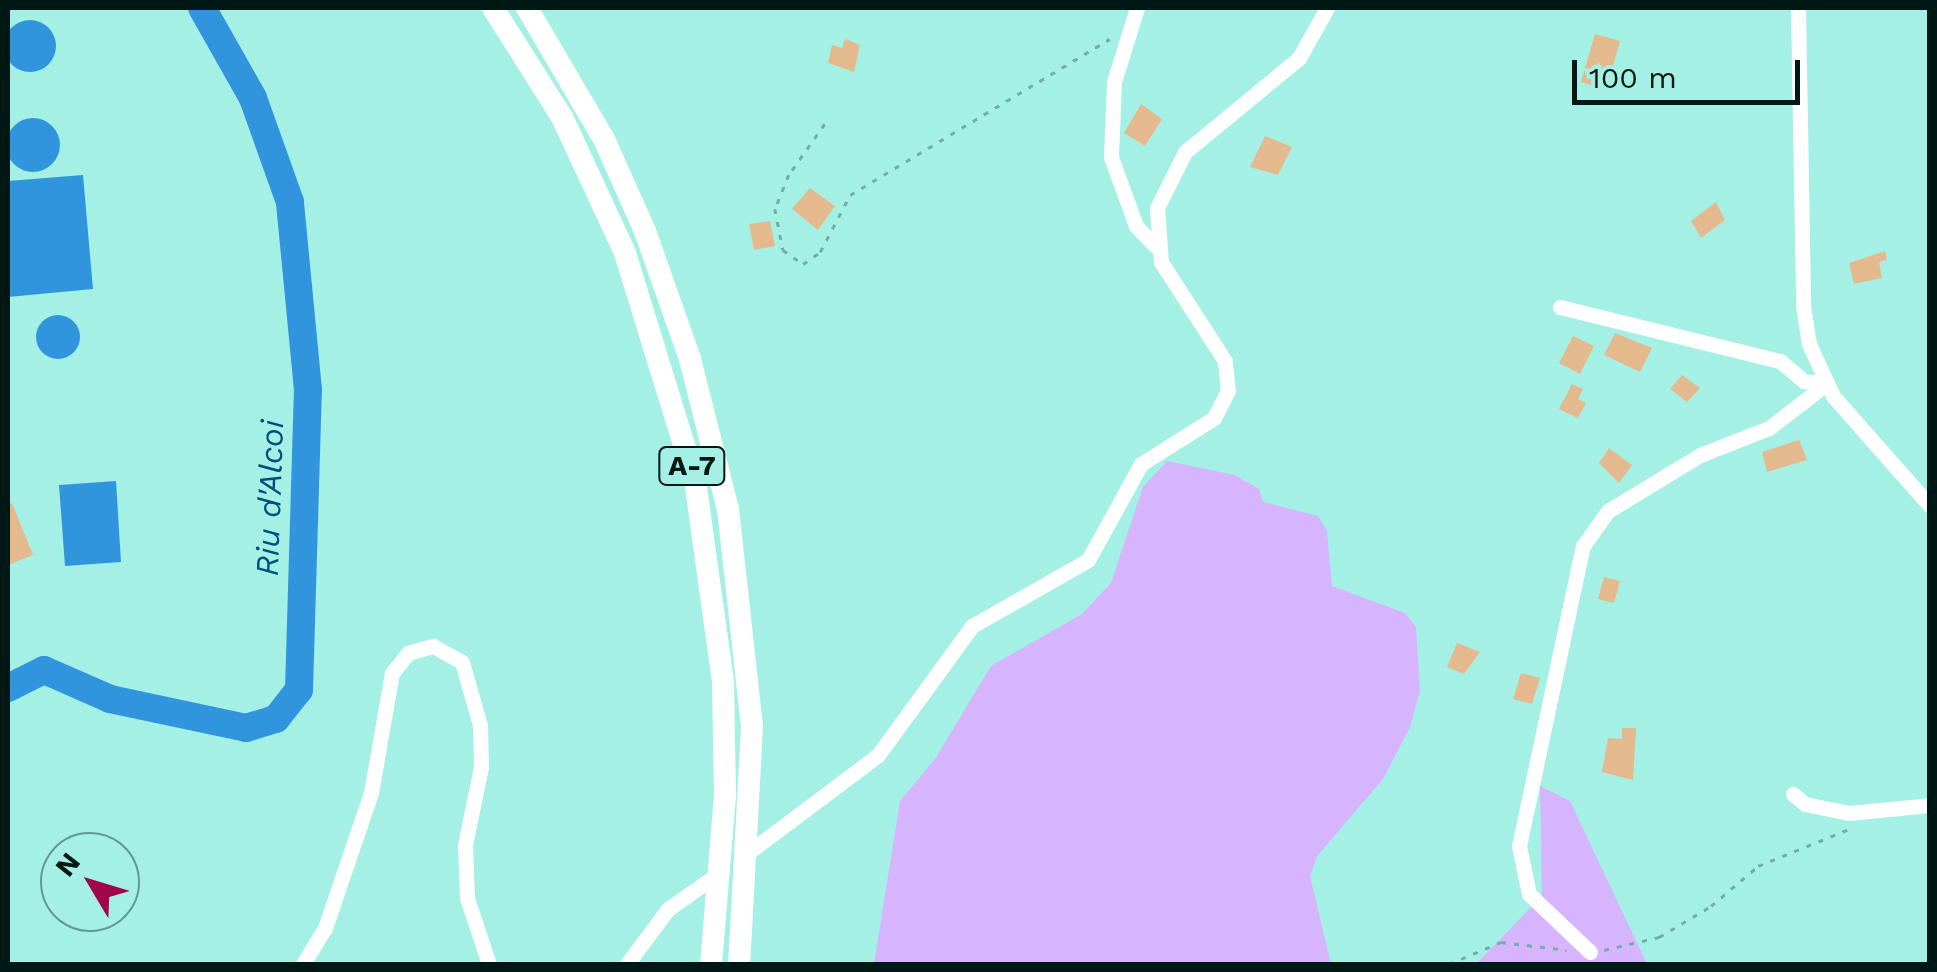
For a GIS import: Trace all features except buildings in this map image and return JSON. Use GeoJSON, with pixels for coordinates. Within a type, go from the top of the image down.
{"type":"FeatureCollection","features":[{"type":"Feature","properties":{"kind":"highway","name":"A-7"},"geometry":{"type":"LineString","coordinates":[[494,8],[562,117],[625,254],[695,480],[723,681],[725,794],[712,964]]}},
{"type":"Feature","properties":{"kind":"highway","name":"A-7"},"geometry":{"type":"LineString","coordinates":[[527,8],[604,139],[645,232],[690,360],[725,493],[744,605],[752,727],[739,964]]}},
{"type":"Feature","properties":{"kind":"street"},"geometry":{"type":"LineString","coordinates":[[1137,8],[1114,82],[1111,157],[1136,226],[1156,246]]}},
{"type":"Feature","properties":{"kind":"street"},"geometry":{"type":"LineString","coordinates":[[627,964],[668,910],[806,813],[878,755],[972,626],[1088,560],[1141,464],[1203,426],[1223,404],[1228,376],[1219,347],[1169,281],[1156,246],[1157,208],[1174,168],[1230,110],[1299,58],[1327,8],[1336,8]]}},
{"type":"Feature","properties":{"kind":"street"},"geometry":{"type":"LineString","coordinates":[[1798,8],[1803,306],[1826,384],[1930,506]]}},
{"type":"Feature","properties":{"kind":"street"},"geometry":{"type":"LineString","coordinates":[[1560,307],[1780,362],[1810,384],[1826,384]]}},
{"type":"Feature","properties":{"kind":"street"},"geometry":{"type":"LineString","coordinates":[[1590,952],[1529,894],[1519,846],[1583,546],[1608,511],[1700,455],[1769,428],[1826,384]]}},
{"type":"Feature","properties":{"kind":"street"},"geometry":{"type":"LineString","coordinates":[[303,964],[324,928],[370,793],[392,672],[408,653],[433,646],[456,656],[467,670],[480,725],[481,767],[466,845],[467,898],[489,964]]}},
{"type":"Feature","properties":{"kind":"street"},"geometry":{"type":"LineString","coordinates":[[1793,794],[1805,804],[1849,813],[1930,805]]}},
{"type":"Feature","properties":{"kind":"path"},"geometry":{"type":"LineString","coordinates":[[825,124],[775,209],[783,250],[803,264],[820,252],[850,195],[1080,52],[1130,30]]}},
{"type":"Feature","properties":{"kind":"path"},"geometry":{"type":"LineString","coordinates":[[1449,964],[1513,941],[1590,952],[1658,937],[1711,906],[1758,866],[1861,823]]}},
{"type":"Feature","properties":{"kind":"shaded area"},"geometry":{"type":"Polygon","coordinates":[[[1167,461],[1235,475],[1259,489],[1263,502],[1318,516],[1327,531],[1332,586],[1405,613],[1416,627],[1420,691],[1410,727],[1383,779],[1317,856],[1310,876],[1331,964],[874,964],[900,801],[935,759],[991,666],[1082,614],[1111,583],[1143,487],[1167,461]]]}},
{"type":"Feature","properties":{"kind":"shaded area"},"geometry":{"type":"Polygon","coordinates":[[[1540,786],[1570,801],[1647,964],[1476,964],[1542,896],[1540,786]]]}},
{"type":"Feature","properties":{"kind":"water"},"geometry":{"type":"Polygon","coordinates":[[[30,20],[49,27],[56,46],[49,65],[30,72],[11,65],[4,46],[11,27],[30,20]]]}},
{"type":"Feature","properties":{"kind":"water"},"geometry":{"type":"Polygon","coordinates":[[[33,118],[52,126],[60,145],[52,164],[33,172],[14,164],[6,145],[14,126],[33,118]]]}},
{"type":"Feature","properties":{"kind":"water"},"geometry":{"type":"Polygon","coordinates":[[[83,175],[93,289],[8,297],[8,181],[83,175]]]}},
{"type":"Feature","properties":{"kind":"water"},"geometry":{"type":"Polygon","coordinates":[[[58,315],[73,322],[80,337],[73,352],[58,359],[43,352],[36,337],[43,322],[58,315]]]}},
{"type":"Feature","properties":{"kind":"water"},"geometry":{"type":"Polygon","coordinates":[[[116,481],[121,562],[65,566],[59,485],[116,481]]]}},
{"type":"Feature","properties":{"kind":"waterway","name":"Riu d'Alcoi"},"geometry":{"type":"LineString","coordinates":[[8,688],[44,670],[110,699],[246,728],[276,719],[299,690],[308,390],[290,202],[253,98],[202,8]]}}]}
